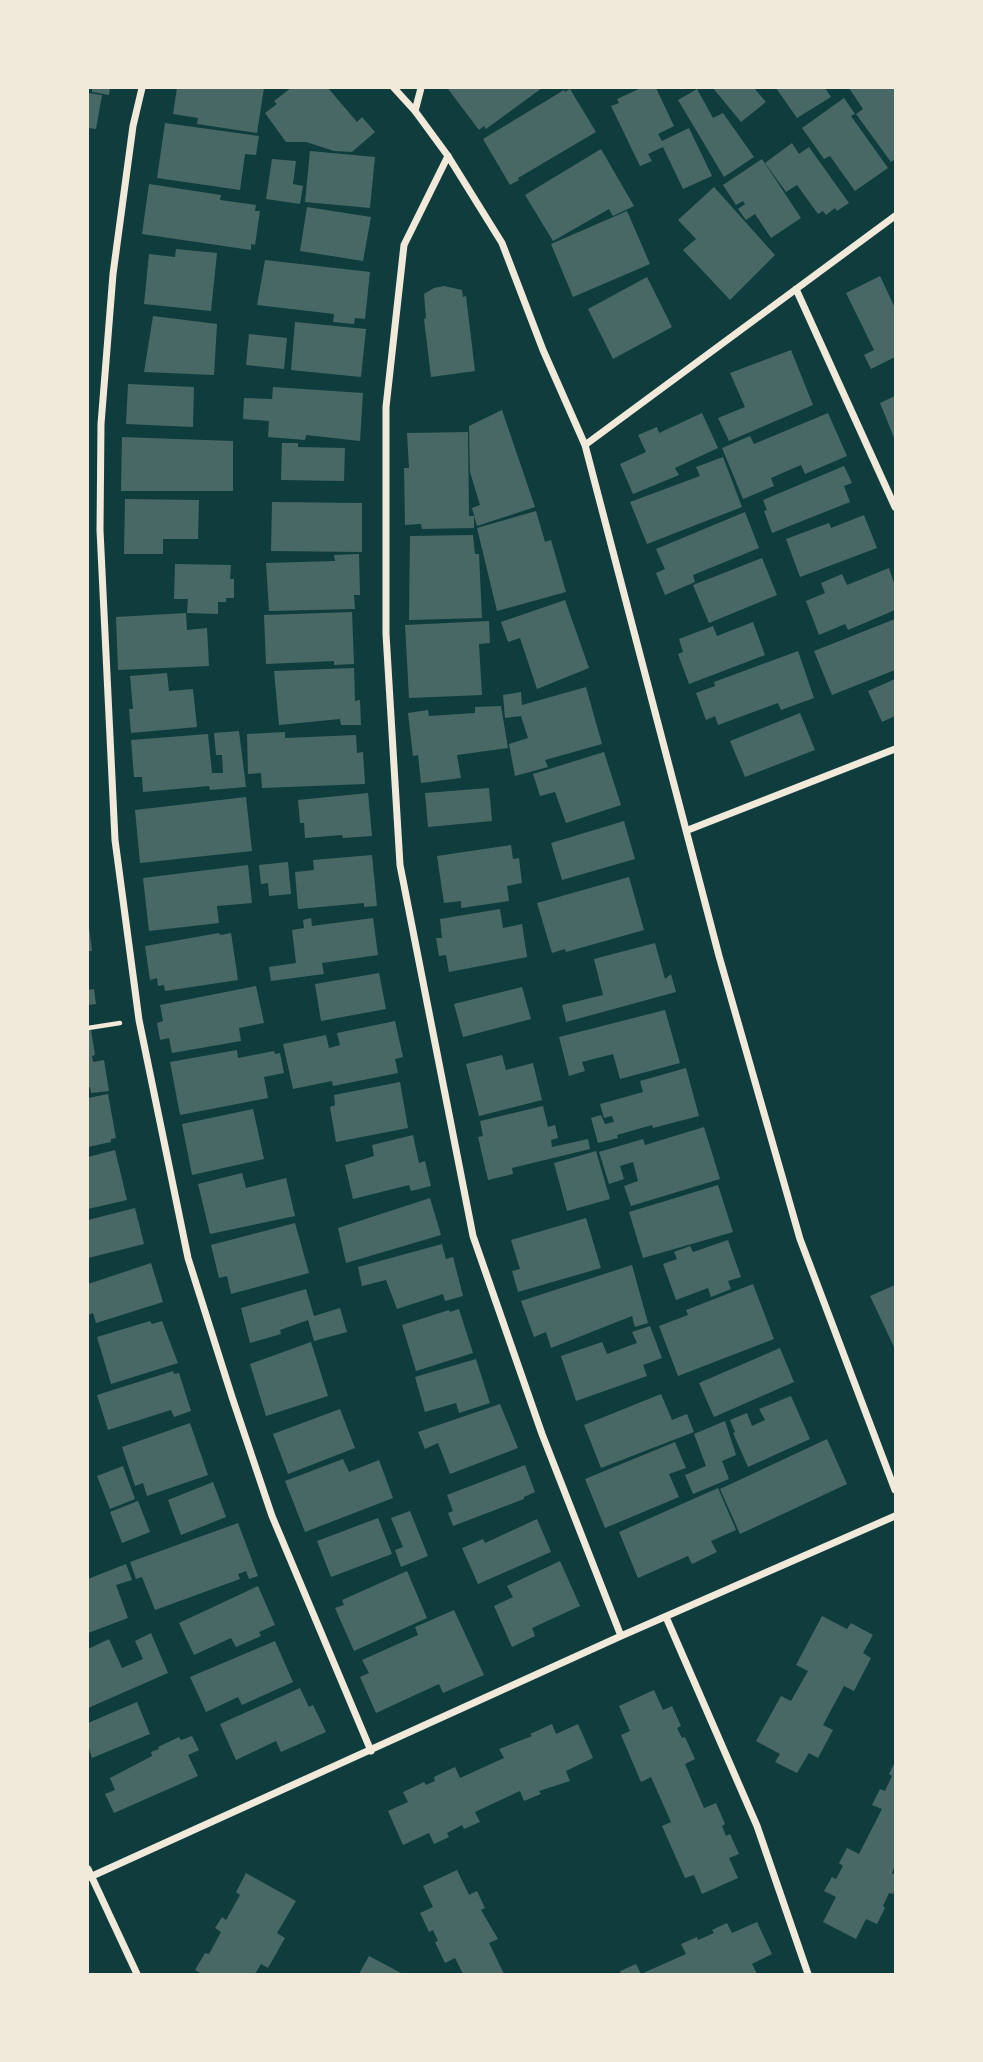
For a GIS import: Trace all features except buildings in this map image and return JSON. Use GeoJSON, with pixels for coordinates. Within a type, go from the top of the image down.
{"type":"FeatureCollection","features":[{"type":"Feature","properties":{"kind":"street"},"geometry":{"type":"LineString","coordinates":[[142,88],[133,126],[113,274],[101,424],[100,530],[115,840],[139,1020],[188,1258],[232,1398],[272,1516],[371,1751]]}},
{"type":"Feature","properties":{"kind":"street"},"geometry":{"type":"LineString","coordinates":[[394,88],[415,111],[448,156],[502,243],[543,350],[585,445],[719,956],[800,1239],[895,1490]]}},
{"type":"Feature","properties":{"kind":"street"},"geometry":{"type":"LineString","coordinates":[[415,111],[421,88]]}},
{"type":"Feature","properties":{"kind":"street"},"geometry":{"type":"LineString","coordinates":[[448,156],[404,245],[386,407],[386,634],[400,865],[473,1236],[542,1434],[621,1636]]}},
{"type":"Feature","properties":{"kind":"street"},"geometry":{"type":"LineString","coordinates":[[585,445],[895,216]]}},
{"type":"Feature","properties":{"kind":"street"},"geometry":{"type":"LineString","coordinates":[[796,289],[895,507]]}},
{"type":"Feature","properties":{"kind":"street"},"geometry":{"type":"LineString","coordinates":[[688,830],[895,749]]}},
{"type":"Feature","properties":{"kind":"street"},"geometry":{"type":"LineString","coordinates":[[137,1975],[89,1873],[371,1751],[621,1636],[895,1516]]}},
{"type":"Feature","properties":{"kind":"street"},"geometry":{"type":"LineString","coordinates":[[666,1617],[757,1826],[808,1975]]}},
{"type":"Feature","properties":{"kind":"path"},"geometry":{"type":"LineString","coordinates":[[88,1028],[139,1020]]}}]}
